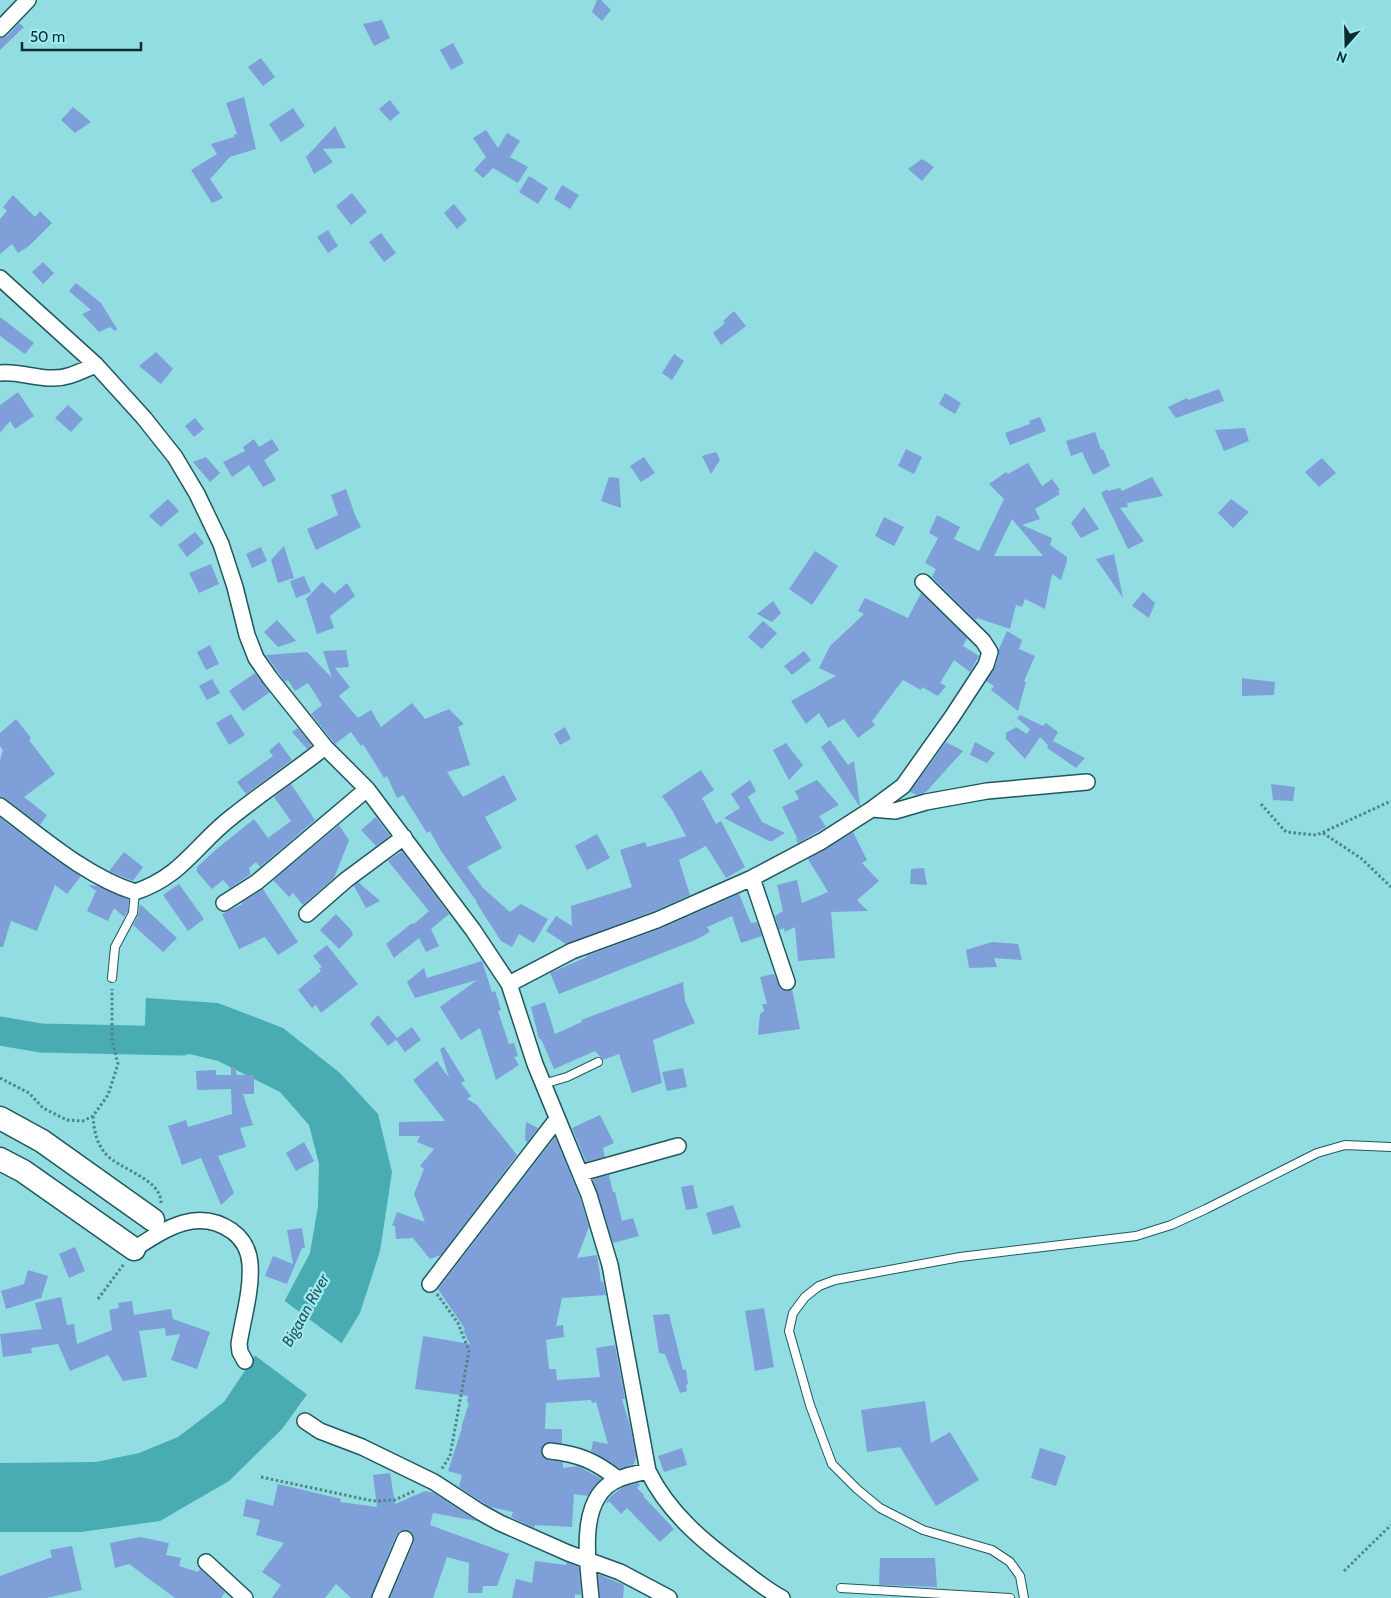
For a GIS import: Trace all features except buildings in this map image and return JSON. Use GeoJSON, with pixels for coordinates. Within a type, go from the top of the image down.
{"type":"FeatureCollection","features":[{"type":"Feature","properties":{"kind":"main road"},"geometry":{"type":"LineString","coordinates":[[0,1118],[42,1141],[153,1220]]}},
{"type":"Feature","properties":{"kind":"main road"},"geometry":{"type":"LineString","coordinates":[[0,1158],[23,1171],[134,1249]]}},
{"type":"Feature","properties":{"kind":"street"},"geometry":{"type":"LineString","coordinates":[[0,29],[28,0]]}},
{"type":"Feature","properties":{"kind":"street"},"geometry":{"type":"LineString","coordinates":[[0,278],[96,365],[144,418],[175,457],[198,494],[221,544],[247,635],[256,658],[325,747],[367,789],[473,930],[509,984],[543,1084],[581,1172],[610,1265],[648,1471],[666,1502],[712,1549],[782,1598]]}},
{"type":"Feature","properties":{"kind":"street"},"geometry":{"type":"LineString","coordinates":[[0,373],[51,378],[74,375],[96,365]]}},
{"type":"Feature","properties":{"kind":"street"},"geometry":{"type":"LineString","coordinates":[[509,984],[572,951],[657,920],[752,878],[822,841],[872,809],[903,786],[952,718],[986,665],[990,652],[983,641],[964,621],[923,582]]}},
{"type":"Feature","properties":{"kind":"street"},"geometry":{"type":"LineString","coordinates":[[0,806],[90,872],[114,885],[135,892],[160,882],[176,871],[232,816],[325,747]]}},
{"type":"Feature","properties":{"kind":"street"},"geometry":{"type":"LineString","coordinates":[[872,809],[895,811],[926,802],[987,791],[1087,782]]}},
{"type":"Feature","properties":{"kind":"street"},"geometry":{"type":"LineString","coordinates":[[224,903],[256,882],[367,789]]}},
{"type":"Feature","properties":{"kind":"street"},"geometry":{"type":"LineString","coordinates":[[307,914],[346,880],[404,837]]}},
{"type":"Feature","properties":{"kind":"street"},"geometry":{"type":"LineString","coordinates":[[752,878],[787,982]]}},
{"type":"Feature","properties":{"kind":"street"},"geometry":{"type":"LineString","coordinates":[[430,1284],[557,1119]]}},
{"type":"Feature","properties":{"kind":"street"},"geometry":{"type":"LineString","coordinates":[[581,1172],[678,1146]]}},
{"type":"Feature","properties":{"kind":"street"},"geometry":{"type":"LineString","coordinates":[[134,1249],[166,1229],[192,1220],[207,1220],[223,1224],[236,1233],[246,1246],[250,1264],[249,1284],[239,1344],[240,1352],[245,1361]]}},
{"type":"Feature","properties":{"kind":"street"},"geometry":{"type":"LineString","coordinates":[[305,1421],[320,1431],[362,1447],[434,1482],[500,1523],[620,1572],[669,1598]]}},
{"type":"Feature","properties":{"kind":"street"},"geometry":{"type":"LineString","coordinates":[[550,1451],[582,1457],[600,1465],[618,1479]]}},
{"type":"Feature","properties":{"kind":"street"},"geometry":{"type":"LineString","coordinates":[[592,1598],[587,1560],[591,1509],[604,1490],[618,1479],[648,1471]]}},
{"type":"Feature","properties":{"kind":"street"},"geometry":{"type":"LineString","coordinates":[[380,1598],[405,1539]]}},
{"type":"Feature","properties":{"kind":"street"},"geometry":{"type":"LineString","coordinates":[[206,1562],[245,1598]]}},
{"type":"Feature","properties":{"kind":"lane"},"geometry":{"type":"LineString","coordinates":[[112,978],[115,947],[132,913],[135,892]]}},
{"type":"Feature","properties":{"kind":"lane"},"geometry":{"type":"LineString","coordinates":[[543,1084],[567,1077],[598,1062]]}},
{"type":"Feature","properties":{"kind":"lane"},"geometry":{"type":"LineString","coordinates":[[1024,1598],[1020,1576],[1010,1562],[992,1550],[923,1530],[880,1508],[857,1489],[832,1464],[810,1405],[789,1331],[793,1314],[805,1297],[819,1286],[835,1280],[951,1259],[1136,1236],[1171,1225],[1206,1209],[1317,1153],[1345,1145],[1391,1147]]}},
{"type":"Feature","properties":{"kind":"lane"},"geometry":{"type":"LineString","coordinates":[[841,1588],[1010,1598]]}},
{"type":"Feature","properties":{"kind":"path"},"geometry":{"type":"LineString","coordinates":[[1262,804],[1286,832],[1317,835],[1391,801]]}},
{"type":"Feature","properties":{"kind":"path"},"geometry":{"type":"LineString","coordinates":[[1323,833],[1362,859],[1391,887]]}},
{"type":"Feature","properties":{"kind":"path"},"geometry":{"type":"LineString","coordinates":[[0,1078],[28,1093],[44,1108],[67,1120],[83,1120],[93,1116],[108,1095],[118,1064],[112,1040],[112,978]]}},
{"type":"Feature","properties":{"kind":"path"},"geometry":{"type":"LineString","coordinates":[[93,1116],[94,1132],[104,1152],[122,1167],[145,1179],[160,1194],[161,1201],[153,1220]]}},
{"type":"Feature","properties":{"kind":"path"},"geometry":{"type":"LineString","coordinates":[[98,1299],[134,1249]]}},
{"type":"Feature","properties":{"kind":"path"},"geometry":{"type":"LineString","coordinates":[[261,1477],[373,1501],[395,1500],[434,1482],[450,1456],[469,1351],[458,1324],[430,1284]]}},
{"type":"Feature","properties":{"kind":"path"},"geometry":{"type":"LineString","coordinates":[[1344,1571],[1391,1525]]}},
{"type":"Feature","properties":{"kind":"water"},"geometry":{"type":"Polygon","coordinates":[[[146,998],[218,1003],[283,1028],[340,1073],[378,1114],[392,1172],[380,1251],[360,1313],[327,1367],[282,1429],[229,1481],[160,1521],[81,1532],[0,1532],[0,1463],[96,1462],[139,1453],[178,1437],[224,1402],[258,1351],[310,1253],[318,1206],[319,1164],[309,1125],[280,1092],[218,1061],[144,1043],[146,998]]]}},
{"type":"Feature","properties":{"kind":"pier"},"geometry":{"type":"Polygon","coordinates":[[[282,1299],[344,1345],[309,1396],[253,1354],[282,1299]]]}},
{"type":"Feature","properties":{"kind":"waterway","name":"Bigaan River"},"geometry":{"type":"LineString","coordinates":[[0,1031],[41,1038],[182,1041]]}}]}
